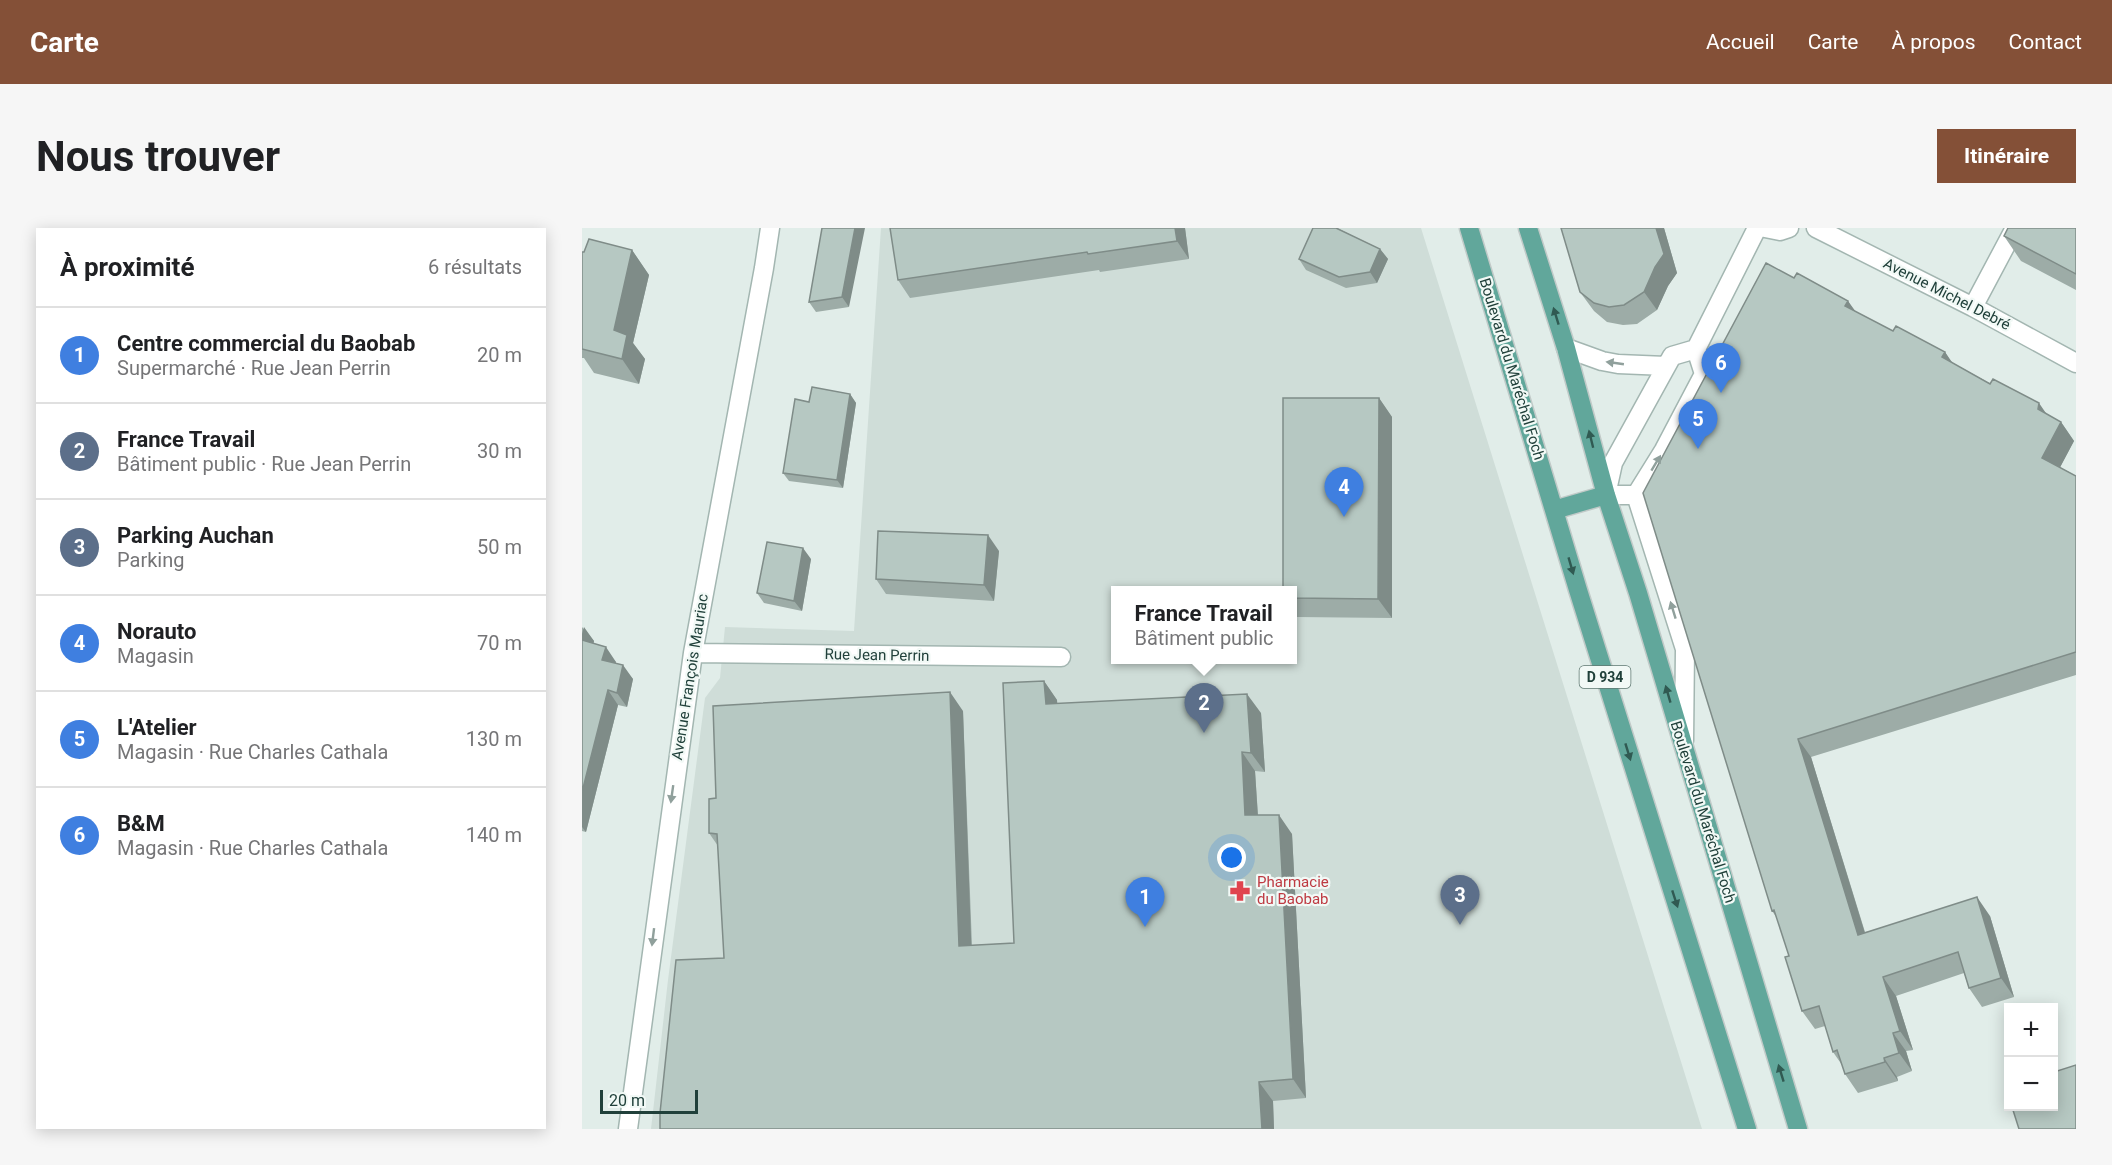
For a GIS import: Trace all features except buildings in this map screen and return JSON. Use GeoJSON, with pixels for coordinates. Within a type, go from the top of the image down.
{"type":"FeatureCollection","features":[{"type":"Feature","properties":{"kind":"main road","name":"Boulevard du Maréchal Foch"},"geometry":{"type":"LineString","coordinates":[[1469,228],[1629,755],[1747,1129]]}},
{"type":"Feature","properties":{"kind":"main road","name":"Boulevard du Maréchal Foch"},"geometry":{"type":"LineString","coordinates":[[1528,228],[1566,348],[1606,495],[1638,592],[1798,1129]]}},
{"type":"Feature","properties":{"kind":"main road"},"geometry":{"type":"LineString","coordinates":[[1554,510],[1606,495]]}},
{"type":"Feature","properties":{"kind":"street","name":"Avenue François Mauriac"},"geometry":{"type":"LineString","coordinates":[[628,1129],[693,653],[770,228]]}},
{"type":"Feature","properties":{"kind":"street"},"geometry":{"type":"LineString","coordinates":[[1636,495],[1606,495],[1613,463],[1672,356],[1695,349],[1757,228]]}},
{"type":"Feature","properties":{"kind":"street"},"geometry":{"type":"LineString","coordinates":[[1765,228],[1780,231],[1789,228]]}},
{"type":"Feature","properties":{"kind":"street","name":"Avenue Michel Debré"},"geometry":{"type":"LineString","coordinates":[[1816,228],[1973,307],[2076,363]]}},
{"type":"Feature","properties":{"kind":"street"},"geometry":{"type":"LineString","coordinates":[[1973,307],[2015,228]]}},
{"type":"Feature","properties":{"kind":"street"},"geometry":{"type":"LineString","coordinates":[[1566,348],[1602,361],[1618,364],[1666,366]]}},
{"type":"Feature","properties":{"kind":"street"},"geometry":{"type":"LineString","coordinates":[[1684,750],[1685,649],[1636,495],[1664,450],[1704,374],[1695,349]]}},
{"type":"Feature","properties":{"kind":"street","name":"Rue Jean Perrin"},"geometry":{"type":"LineString","coordinates":[[693,653],[1061,657]]}},
{"type":"Feature","properties":{"kind":"shaded area"},"geometry":{"type":"Polygon","coordinates":[[[881,228],[1421,228],[1702,1129],[651,1129],[705,698],[720,678],[725,627],[854,631],[881,228]]]}},
{"type":"Feature","properties":{"kind":"place","name":"B&M"},"geometry":{"type":"Point","coordinates":[1721,393]}},
{"type":"Feature","properties":{"kind":"place","name":"L'Atelier"},"geometry":{"type":"Point","coordinates":[1698,449]}},
{"type":"Feature","properties":{"kind":"place","name":"Norauto"},"geometry":{"type":"Point","coordinates":[1344,517]}},
{"type":"Feature","properties":{"kind":"place","name":"France Travail"},"geometry":{"type":"Point","coordinates":[1204,733]}},
{"type":"Feature","properties":{"kind":"place","name":"Pharmacie du Baobab"},"geometry":{"type":"Point","coordinates":[1240,891]}},
{"type":"Feature","properties":{"kind":"place","name":"Parking Auchan"},"geometry":{"type":"Point","coordinates":[1460,925]}},
{"type":"Feature","properties":{"kind":"place","name":"Centre commercial du Baobab"},"geometry":{"type":"Point","coordinates":[1145,927]}}]}
